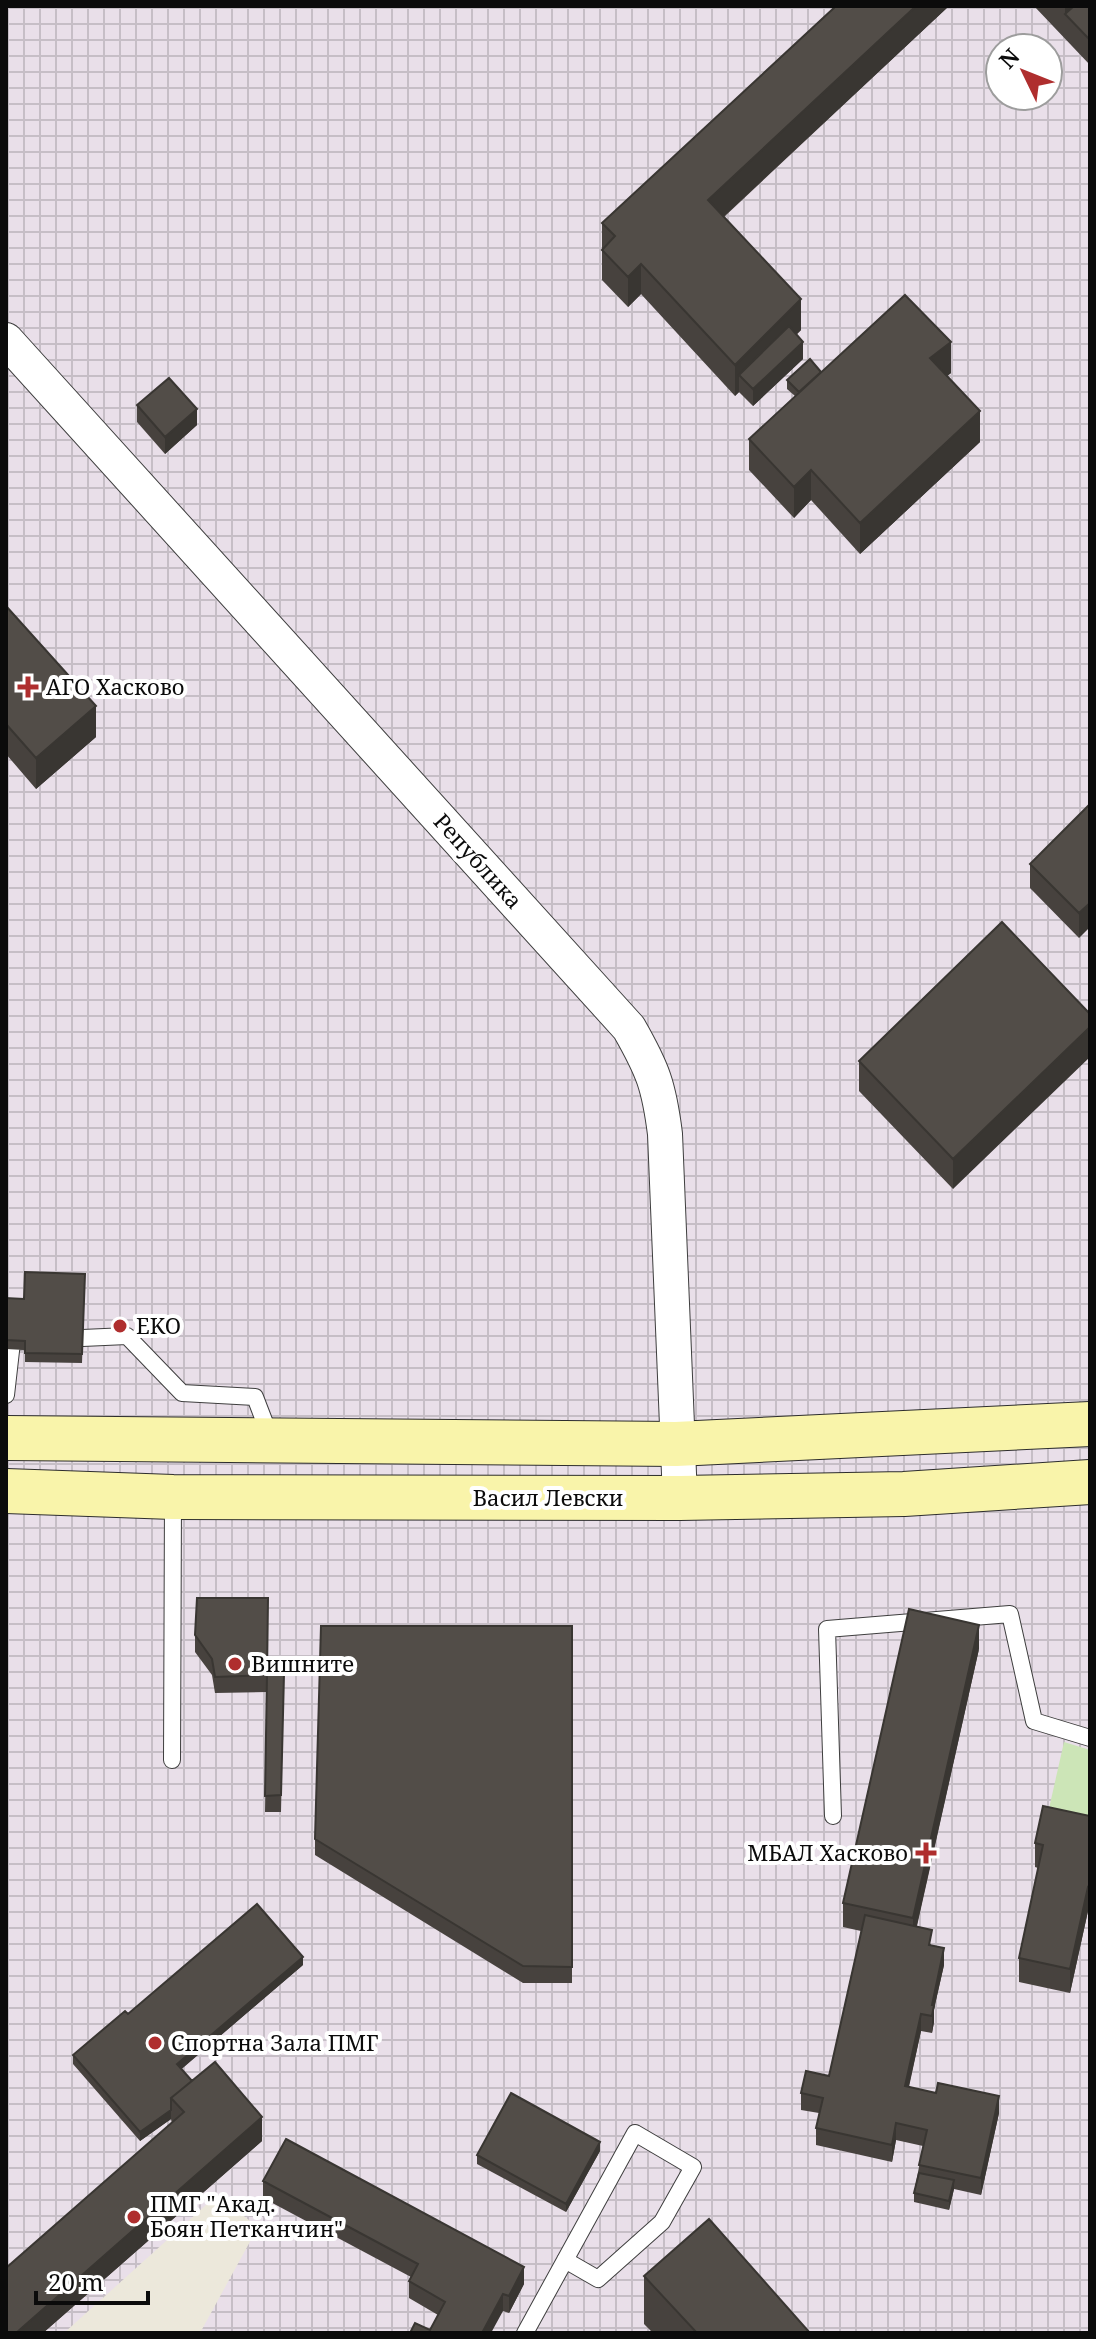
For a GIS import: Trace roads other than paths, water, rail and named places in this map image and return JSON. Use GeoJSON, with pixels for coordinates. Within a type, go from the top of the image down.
{"type":"FeatureCollection","features":[{"type":"Feature","properties":{"kind":"main road"},"geometry":{"type":"LineString","coordinates":[[6,1438],[676,1444],[1090,1424]]}},
{"type":"Feature","properties":{"kind":"main road","name":"Васил Левски"},"geometry":{"type":"LineString","coordinates":[[6,1491],[173,1497],[680,1498],[904,1494],[1090,1482]]}},
{"type":"Feature","properties":{"kind":"street","name":"Република"},"geometry":{"type":"LineString","coordinates":[[6,340],[629,1028],[659,1088],[665,1134],[680,1498]]}},
{"type":"Feature","properties":{"kind":"lane"},"geometry":{"type":"LineString","coordinates":[[6,1395],[12,1342],[127,1336],[182,1393],[255,1397],[272,1441]]}},
{"type":"Feature","properties":{"kind":"lane"},"geometry":{"type":"LineString","coordinates":[[172,1760],[173,1497]]}},
{"type":"Feature","properties":{"kind":"lane"},"geometry":{"type":"LineString","coordinates":[[833,1816],[827,1629],[1010,1614],[1034,1721],[1090,1738]]}},
{"type":"Feature","properties":{"kind":"lane"},"geometry":{"type":"LineString","coordinates":[[525,2333],[565,2260],[635,2133],[693,2167],[662,2222],[598,2279],[565,2260]]}},
{"type":"Feature","properties":{"kind":"place","name":"АГО Хасково"},"geometry":{"type":"Point","coordinates":[28,687]}},
{"type":"Feature","properties":{"kind":"place","name":"EKO"},"geometry":{"type":"Point","coordinates":[120,1326]}},
{"type":"Feature","properties":{"kind":"place","name":"Вишните"},"geometry":{"type":"Point","coordinates":[235,1664]}},
{"type":"Feature","properties":{"kind":"place","name":"МБАЛ Хасково"},"geometry":{"type":"Point","coordinates":[926,1853]}},
{"type":"Feature","properties":{"kind":"place","name":"Спортна Зала ПМГ"},"geometry":{"type":"Point","coordinates":[155,2043]}},
{"type":"Feature","properties":{"kind":"place","name":"ПМГ \"Акад. Боян Петканчин\""},"geometry":{"type":"Point","coordinates":[134,2217]}}]}
